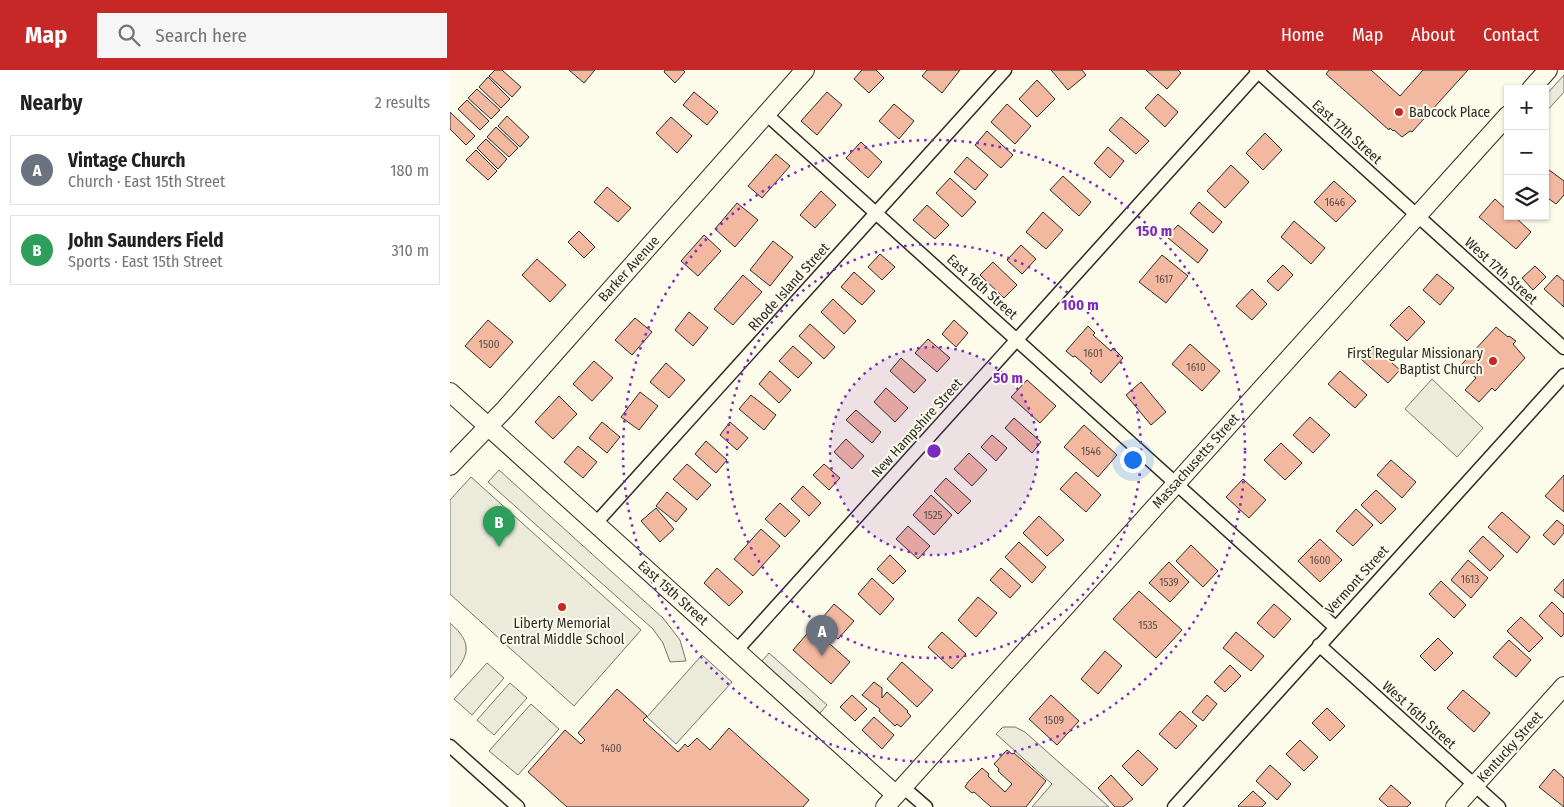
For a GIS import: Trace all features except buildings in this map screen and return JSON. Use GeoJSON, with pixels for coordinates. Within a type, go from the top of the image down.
{"type":"FeatureCollection","features":[{"type":"Feature","properties":{"kind":"main road","name":"Barker Avenue"},"geometry":{"type":"LineString","coordinates":[[450,466],[489,427],[806,70]]}},
{"type":"Feature","properties":{"kind":"main road"},"geometry":{"type":"LineString","coordinates":[[1535,85],[1548,70]]}},
{"type":"Feature","properties":{"kind":"main road","name":"Massachusetts Street"},"geometry":{"type":"LineString","coordinates":[[895,796],[1504,119]]}},
{"type":"Feature","properties":{"kind":"main road","name":"East 15th Street"},"geometry":{"type":"LineString","coordinates":[[450,392],[895,796]]}},
{"type":"Feature","properties":{"kind":"main road","name":"Kentucky Street"},"geometry":{"type":"LineString","coordinates":[[1455,807],[1564,686]]}},
{"type":"Feature","properties":{"kind":"street","name":"Rhode Island Street"},"geometry":{"type":"LineString","coordinates":[[596,524],[1005,70]]}},
{"type":"Feature","properties":{"kind":"street","name":"East 17th Street"},"geometry":{"type":"LineString","coordinates":[[1258,71],[1418,216]]}},
{"type":"Feature","properties":{"kind":"street","name":"New Hampshire Street"},"geometry":{"type":"LineString","coordinates":[[736,650],[1258,71]]}},
{"type":"Feature","properties":{"kind":"street","name":"East 16th Street"},"geometry":{"type":"LineString","coordinates":[[766,114],[1176,484]]}},
{"type":"Feature","properties":{"kind":"street","name":"West 17th Street"},"geometry":{"type":"LineString","coordinates":[[1418,216],[1564,348]]}},
{"type":"Feature","properties":{"kind":"street","name":"Vermont Street"},"geometry":{"type":"LineString","coordinates":[[1174,807],[1564,375]]}},
{"type":"Feature","properties":{"kind":"street"},"geometry":{"type":"LineString","coordinates":[[1176,484],[1335,627]]}},
{"type":"Feature","properties":{"kind":"street","name":"West 16th Street"},"geometry":{"type":"LineString","coordinates":[[1319,645],[1500,807]]}},
{"type":"Feature","properties":{"kind":"street"},"geometry":{"type":"LineString","coordinates":[[450,746],[518,807]]}},
{"type":"Feature","properties":{"kind":"street"},"geometry":{"type":"LineString","coordinates":[[895,796],[926,807]]}},
{"type":"Feature","properties":{"kind":"shaded area"},"geometry":{"type":"Polygon","coordinates":[[[1564,75],[1564,92],[1549,109],[1549,92],[1564,75]]]}},
{"type":"Feature","properties":{"kind":"shaded area"},"geometry":{"type":"Polygon","coordinates":[[[1432,379],[1483,428],[1457,457],[1405,409],[1432,379]]]}},
{"type":"Feature","properties":{"kind":"shaded area"},"geometry":{"type":"Polygon","coordinates":[[[499,470],[663,618],[680,640],[686,661],[670,662],[663,643],[653,629],[488,482],[499,470]]]}},
{"type":"Feature","properties":{"kind":"shaded area"},"geometry":{"type":"Polygon","coordinates":[[[471,477],[641,630],[574,706],[450,594],[450,500],[471,477]]]}},
{"type":"Feature","properties":{"kind":"shaded area"},"geometry":{"type":"Polygon","coordinates":[[[450,623],[463,637],[466,650],[461,663],[450,678],[450,623]]]}},
{"type":"Feature","properties":{"kind":"shaded area"},"geometry":{"type":"Polygon","coordinates":[[[769,653],[827,705],[820,713],[762,661],[769,653]]]}},
{"type":"Feature","properties":{"kind":"shaded area"},"geometry":{"type":"Polygon","coordinates":[[[702,655],[732,682],[676,744],[647,717],[702,655]]]}},
{"type":"Feature","properties":{"kind":"shaded area"},"geometry":{"type":"Polygon","coordinates":[[[487,663],[504,678],[472,715],[454,699],[487,663]]]}},
{"type":"Feature","properties":{"kind":"shaded area"},"geometry":{"type":"Polygon","coordinates":[[[510,683],[527,698],[494,735],[477,720],[510,683]]]}},
{"type":"Feature","properties":{"kind":"shaded area"},"geometry":{"type":"Polygon","coordinates":[[[531,704],[559,729],[518,775],[489,751],[531,704]]]}},
{"type":"Feature","properties":{"kind":"shaded area"},"geometry":{"type":"Polygon","coordinates":[[[1003,727],[1015,727],[1025,732],[1109,807],[1032,807],[1052,784],[996,734],[1003,727]]]}},
{"type":"Feature","properties":{"kind":"place","name":"Babcock Place"},"geometry":{"type":"Point","coordinates":[1399,112]}},
{"type":"Feature","properties":{"kind":"place","name":"First Regular Missionary Baptist Church"},"geometry":{"type":"Point","coordinates":[1493,361]}},
{"type":"Feature","properties":{"kind":"place","name":"John Saunders Field"},"geometry":{"type":"Point","coordinates":[499,547]}},
{"type":"Feature","properties":{"kind":"place","name":"Liberty Memorial Central Middle School"},"geometry":{"type":"Point","coordinates":[562,607]}},
{"type":"Feature","properties":{"kind":"place","name":"Vintage Church"},"geometry":{"type":"Point","coordinates":[822,656]}}]}
